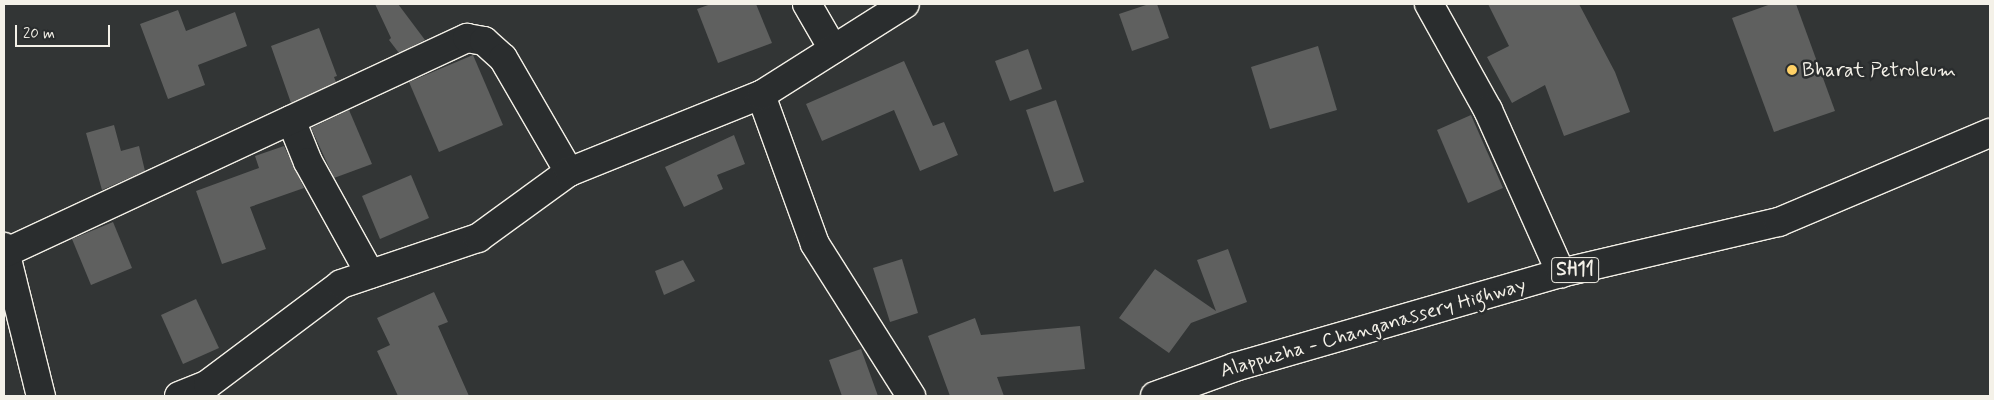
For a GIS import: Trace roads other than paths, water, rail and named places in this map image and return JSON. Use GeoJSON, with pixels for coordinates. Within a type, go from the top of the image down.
{"type":"FeatureCollection","features":[{"type":"Feature","properties":{"kind":"street"},"geometry":{"type":"LineString","coordinates":[[807,4],[833,49]]}},
{"type":"Feature","properties":{"kind":"street"},"geometry":{"type":"LineString","coordinates":[[179,396],[208,384],[341,284],[478,238],[569,172],[761,95],[905,4]]}},
{"type":"Feature","properties":{"kind":"street"},"geometry":{"type":"LineString","coordinates":[[1429,4],[1488,110],[1561,273]]}},
{"type":"Feature","properties":{"kind":"street"},"geometry":{"type":"LineString","coordinates":[[41,396],[4,250],[467,38],[484,41],[503,58],[569,172]]}},
{"type":"Feature","properties":{"kind":"street"},"geometry":{"type":"LineString","coordinates":[[761,95],[815,244],[911,396]]}},
{"type":"Feature","properties":{"kind":"street"},"geometry":{"type":"LineString","coordinates":[[291,120],[308,162],[370,274]]}},
{"type":"Feature","properties":{"kind":"street","name":"Alappuzha - Changanassery Highway"},"geometry":{"type":"LineString","coordinates":[[1155,396],[1235,368],[1561,273],[1779,222],[1990,133]]}},
{"type":"Feature","properties":{"kind":"place","name":"Bharat Petroleum"},"geometry":{"type":"Point","coordinates":[1792,70]}}]}
